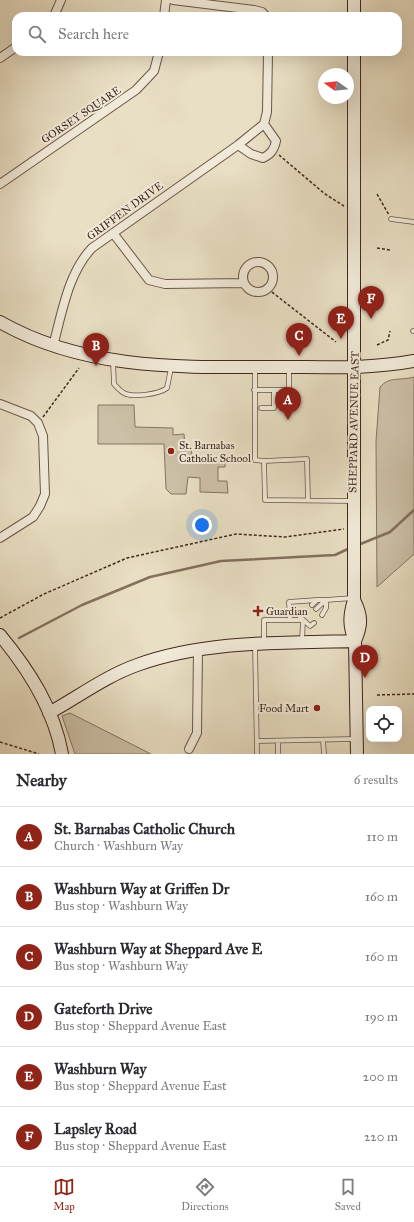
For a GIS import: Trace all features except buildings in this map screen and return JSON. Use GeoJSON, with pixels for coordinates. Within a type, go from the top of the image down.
{"type":"FeatureCollection","features":[{"type":"Feature","properties":{"kind":"street"},"geometry":{"type":"LineString","coordinates":[[56,12],[61,0]]}},
{"type":"Feature","properties":{"kind":"street"},"geometry":{"type":"LineString","coordinates":[[164,12],[166,0]]}},
{"type":"Feature","properties":{"kind":"street"},"geometry":{"type":"LineString","coordinates":[[173,0],[262,12]]}},
{"type":"Feature","properties":{"kind":"street"},"geometry":{"type":"LineString","coordinates":[[354,0],[354,12]]}},
{"type":"Feature","properties":{"kind":"street"},"geometry":{"type":"LineString","coordinates":[[0,58],[12,50]]}},
{"type":"Feature","properties":{"kind":"street","name":"GORSEY SQUARE"},"geometry":{"type":"LineString","coordinates":[[0,184],[136,90],[154,71],[158,56]]}},
{"type":"Feature","properties":{"kind":"street"},"geometry":{"type":"LineString","coordinates":[[238,145],[251,154],[263,158],[270,154],[274,149],[276,141],[264,124],[267,112],[268,56]]}},
{"type":"Feature","properties":{"kind":"street","name":"SHEPPARD AVENUE EAST"},"geometry":{"type":"LineString","coordinates":[[354,56],[354,599],[361,613],[361,628],[355,641],[357,754]]}},
{"type":"Feature","properties":{"kind":"street","name":"GRIFFEN DRIVE"},"geometry":{"type":"LineString","coordinates":[[53,346],[72,280],[79,265],[92,248],[238,145],[264,124]]}},
{"type":"Feature","properties":{"kind":"street"},"geometry":{"type":"LineString","coordinates":[[113,232],[149,280],[165,284],[244,283]]}},
{"type":"Feature","properties":{"kind":"street"},"geometry":{"type":"LineString","coordinates":[[254,262],[264,262],[272,269],[273,274],[271,285],[268,289],[254,292],[246,287],[242,278],[245,268],[254,262]]}},
{"type":"Feature","properties":{"kind":"street"},"geometry":{"type":"LineString","coordinates":[[0,322],[38,341],[53,346],[113,361],[171,367],[354,367],[391,365],[414,361]]}},
{"type":"Feature","properties":{"kind":"street"},"geometry":{"type":"LineString","coordinates":[[0,404],[31,416],[38,423],[43,436],[45,494],[33,517],[0,538]]}},
{"type":"Feature","properties":{"kind":"street"},"geometry":{"type":"LineString","coordinates":[[0,635],[34,682],[49,713],[59,740],[62,754]]}},
{"type":"Feature","properties":{"kind":"street"},"geometry":{"type":"LineString","coordinates":[[49,713],[136,666],[166,655],[198,650],[260,644],[355,641]]}},
{"type":"Feature","properties":{"kind":"street"},"geometry":{"type":"LineString","coordinates":[[189,749],[197,732],[198,650]]}},
{"type":"Feature","properties":{"kind":"lane"},"geometry":{"type":"LineString","coordinates":[[391,219],[414,222]]}},
{"type":"Feature","properties":{"kind":"lane"},"geometry":{"type":"LineString","coordinates":[[113,361],[114,384],[124,393],[142,394],[161,392],[167,388],[171,367]]}},
{"type":"Feature","properties":{"kind":"lane"},"geometry":{"type":"LineString","coordinates":[[255,367],[255,460],[307,459],[308,500]]}},
{"type":"Feature","properties":{"kind":"lane"},"geometry":{"type":"LineString","coordinates":[[254,390],[288,390],[289,367]]}},
{"type":"Feature","properties":{"kind":"lane"},"geometry":{"type":"LineString","coordinates":[[261,408],[274,408],[274,390]]}},
{"type":"Feature","properties":{"kind":"lane"},"geometry":{"type":"LineString","coordinates":[[264,461],[265,500],[354,501]]}},
{"type":"Feature","properties":{"kind":"lane"},"geometry":{"type":"LineString","coordinates":[[290,620],[289,602],[354,599]]}},
{"type":"Feature","properties":{"kind":"lane"},"geometry":{"type":"LineString","coordinates":[[312,605],[317,600]]}},
{"type":"Feature","properties":{"kind":"lane"},"geometry":{"type":"LineString","coordinates":[[316,609],[326,600]]}},
{"type":"Feature","properties":{"kind":"lane"},"geometry":{"type":"LineString","coordinates":[[322,615],[326,608],[326,600]]}},
{"type":"Feature","properties":{"kind":"lane"},"geometry":{"type":"LineString","coordinates":[[302,642],[303,620],[306,615]]}},
{"type":"Feature","properties":{"kind":"lane"},"geometry":{"type":"LineString","coordinates":[[257,754],[260,644],[264,620],[303,620],[310,626],[314,623]]}},
{"type":"Feature","properties":{"kind":"lane"},"geometry":{"type":"LineString","coordinates":[[257,741],[357,739]]}},
{"type":"Feature","properties":{"kind":"lane"},"geometry":{"type":"LineString","coordinates":[[323,740],[324,754]]}},
{"type":"Feature","properties":{"kind":"lane"},"geometry":{"type":"LineString","coordinates":[[278,741],[278,754]]}},
{"type":"Feature","properties":{"kind":"path"},"geometry":{"type":"LineString","coordinates":[[274,149],[280,157],[325,194],[355,214]]}},
{"type":"Feature","properties":{"kind":"path"},"geometry":{"type":"LineString","coordinates":[[377,194],[391,219]]}},
{"type":"Feature","properties":{"kind":"path"},"geometry":{"type":"LineString","coordinates":[[377,248],[390,250]]}},
{"type":"Feature","properties":{"kind":"path"},"geometry":{"type":"LineString","coordinates":[[268,289],[336,342]]}},
{"type":"Feature","properties":{"kind":"path"},"geometry":{"type":"LineString","coordinates":[[377,345],[388,340],[390,331]]}},
{"type":"Feature","properties":{"kind":"path"},"geometry":{"type":"LineString","coordinates":[[38,423],[79,368]]}},
{"type":"Feature","properties":{"kind":"path"},"geometry":{"type":"LineString","coordinates":[[0,618],[37,597],[127,558],[236,534],[285,537],[354,528]]}},
{"type":"Feature","properties":{"kind":"path"},"geometry":{"type":"LineString","coordinates":[[377,695],[414,694]]}},
{"type":"Feature","properties":{"kind":"path"},"geometry":{"type":"LineString","coordinates":[[0,742],[39,754]]}},
{"type":"Feature","properties":{"kind":"shaded area"},"geometry":{"type":"Polygon","coordinates":[[[414,377],[414,554],[377,587],[376,441],[380,387],[387,381],[414,377]]]}},
{"type":"Feature","properties":{"kind":"shaded area"},"geometry":{"type":"Polygon","coordinates":[[[98,405],[134,405],[135,427],[173,428],[173,435],[184,434],[185,446],[191,446],[192,456],[199,455],[199,459],[225,459],[225,467],[218,467],[218,481],[227,481],[228,493],[200,492],[200,478],[188,477],[186,494],[171,494],[166,489],[164,444],[98,444],[98,405]]]}},
{"type":"Feature","properties":{"kind":"shaded area"},"geometry":{"type":"Polygon","coordinates":[[[70,713],[151,754],[75,754],[62,716],[70,713]]]}},
{"type":"Feature","properties":{"kind":"waterway"},"geometry":{"type":"LineString","coordinates":[[358,545],[390,532],[414,510]]}},
{"type":"Feature","properties":{"kind":"waterway"},"geometry":{"type":"LineString","coordinates":[[19,638],[82,605],[150,577],[221,561],[335,555],[350,548]]}},
{"type":"Feature","properties":{"kind":"place","name":"Lapsley Road"},"geometry":{"type":"Point","coordinates":[371,319]}},
{"type":"Feature","properties":{"kind":"place","name":"Washburn Way"},"geometry":{"type":"Point","coordinates":[341,339]}},
{"type":"Feature","properties":{"kind":"place","name":"Washburn Way at Sheppard Ave E"},"geometry":{"type":"Point","coordinates":[299,356]}},
{"type":"Feature","properties":{"kind":"place","name":"Washburn Way at Griffen Dr"},"geometry":{"type":"Point","coordinates":[96,366]}},
{"type":"Feature","properties":{"kind":"place","name":"St. Barnabas Catholic Church"},"geometry":{"type":"Point","coordinates":[288,420]}},
{"type":"Feature","properties":{"kind":"place","name":"St. Barnabas Catholic School"},"geometry":{"type":"Point","coordinates":[171,451]}},
{"type":"Feature","properties":{"kind":"place","name":"Guardian"},"geometry":{"type":"Point","coordinates":[258,611]}},
{"type":"Feature","properties":{"kind":"place","name":"Gateforth Drive"},"geometry":{"type":"Point","coordinates":[365,678]}},
{"type":"Feature","properties":{"kind":"place","name":"Food Mart"},"geometry":{"type":"Point","coordinates":[317,708]}}]}
